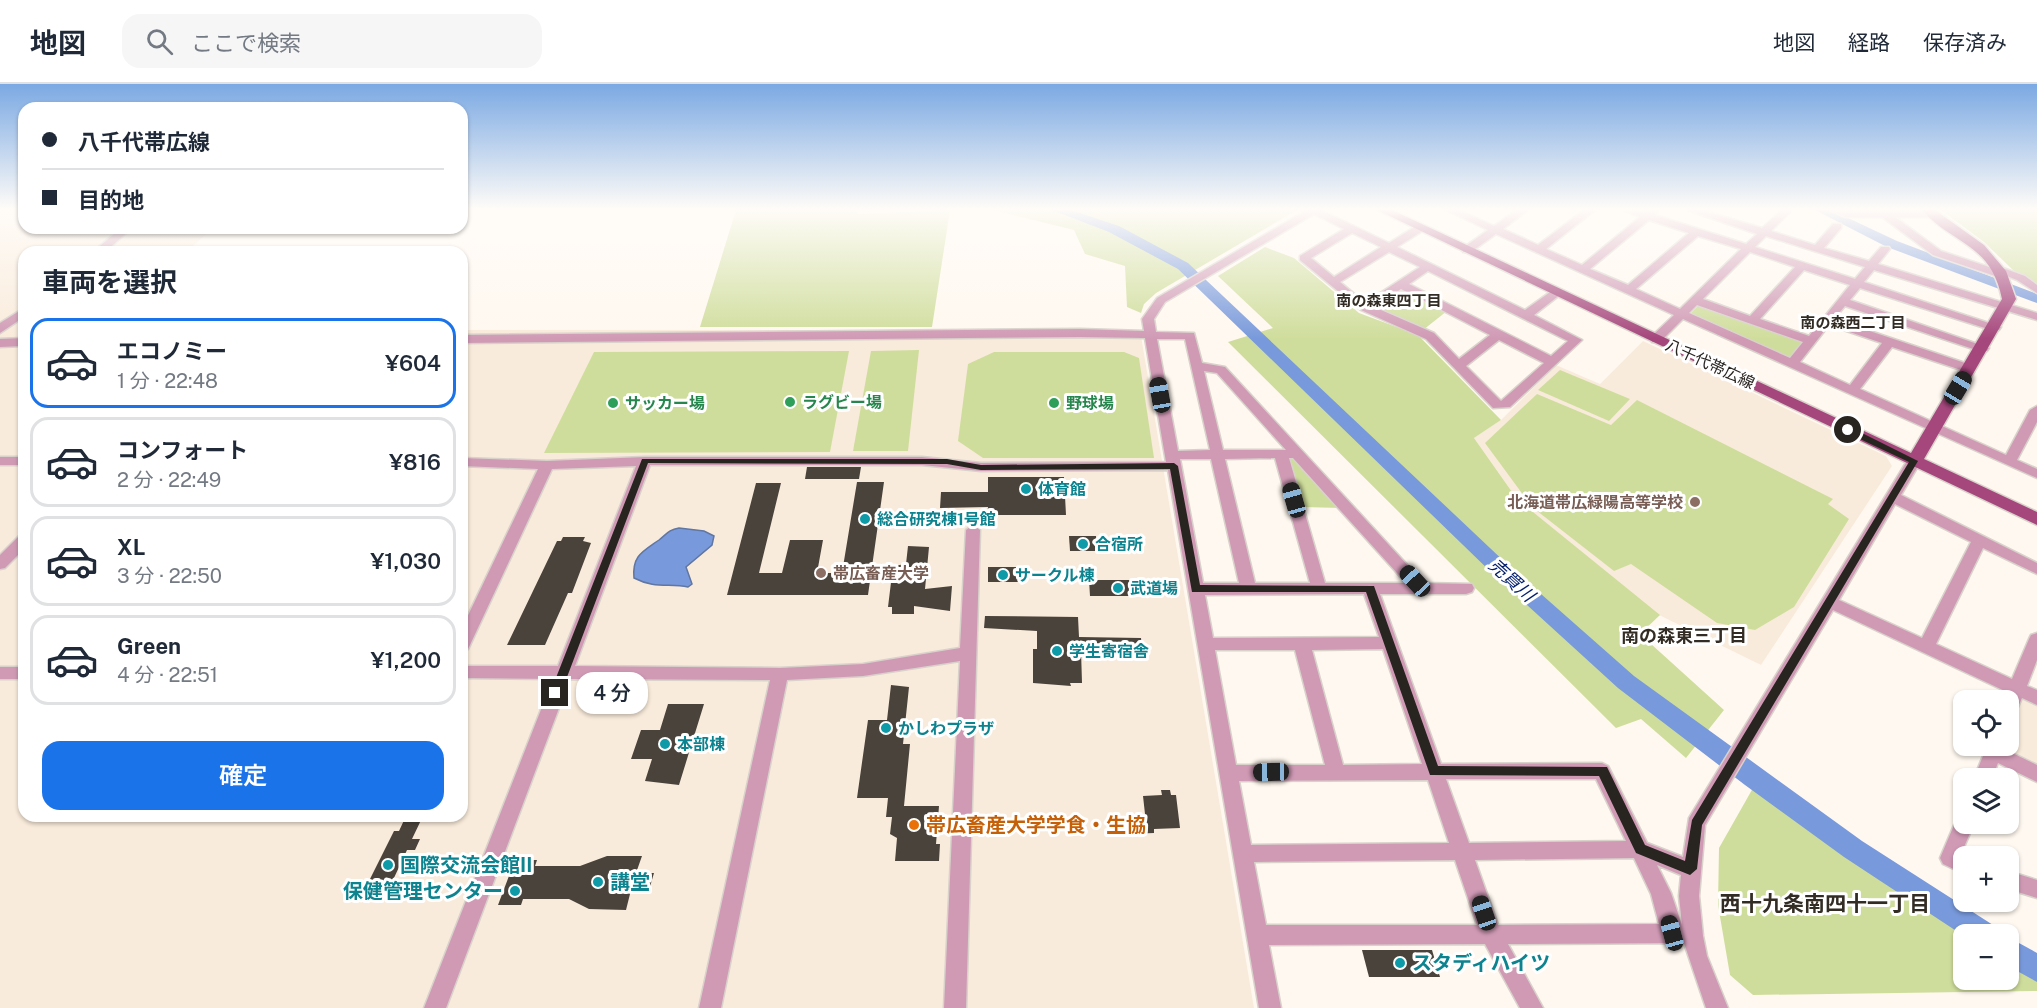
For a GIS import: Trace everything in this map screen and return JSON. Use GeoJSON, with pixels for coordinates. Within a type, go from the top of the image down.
{"type":"FeatureCollection","features":[{"type":"Feature","properties":{"kind":"main road","name":"八千代帯広線"},"geometry":{"type":"LineString","coordinates":[[1474,253],[2037,519]]}},
{"type":"Feature","properties":{"kind":"main road"},"geometry":{"type":"LineString","coordinates":[[1914,461],[1995,327],[2004,286],[1984,253]]}},
{"type":"Feature","properties":{"kind":"street"},"geometry":{"type":"LineString","coordinates":[[1239,253],[1185,285],[1155,307],[1148,320],[1270,1008]]}},
{"type":"Feature","properties":{"kind":"street"},"geometry":{"type":"LineString","coordinates":[[1312,253],[1304,258],[1365,308],[1430,336],[1498,405],[1505,404],[1576,340],[1401,253]]}},
{"type":"Feature","properties":{"kind":"street"},"geometry":{"type":"LineString","coordinates":[[1333,282],[1378,253]]}},
{"type":"Feature","properties":{"kind":"street"},"geometry":{"type":"LineString","coordinates":[[1548,253],[2037,474]]}},
{"type":"Feature","properties":{"kind":"street"},"geometry":{"type":"LineString","coordinates":[[1583,269],[1602,253]]}},
{"type":"Feature","properties":{"kind":"street"},"geometry":{"type":"LineString","coordinates":[[1629,290],[1672,253]]}},
{"type":"Feature","properties":{"kind":"street"},"geometry":{"type":"LineString","coordinates":[[1656,339],[1743,253]]}},
{"type":"Feature","properties":{"kind":"street"},"geometry":{"type":"LineString","coordinates":[[1764,253],[1995,327]]}},
{"type":"Feature","properties":{"kind":"street"},"geometry":{"type":"LineString","coordinates":[[1831,253],[1874,266],[2004,286],[2020,278],[2037,290]]}},
{"type":"Feature","properties":{"kind":"street"},"geometry":{"type":"LineString","coordinates":[[1792,364],[1882,253]]}},
{"type":"Feature","properties":{"kind":"street"},"geometry":{"type":"LineString","coordinates":[[1937,253],[2004,286],[2037,317]]}},
{"type":"Feature","properties":{"kind":"street"},"geometry":{"type":"LineString","coordinates":[[1753,320],[1802,265]]}},
{"type":"Feature","properties":{"kind":"street"},"geometry":{"type":"LineString","coordinates":[[1365,308],[1428,266]]}},
{"type":"Feature","properties":{"kind":"street"},"geometry":{"type":"LineString","coordinates":[[1402,285],[1552,362]]}},
{"type":"Feature","properties":{"kind":"street"},"geometry":{"type":"LineString","coordinates":[[1526,315],[1557,292]]}},
{"type":"Feature","properties":{"kind":"street"},"geometry":{"type":"LineString","coordinates":[[1696,301],[1812,341]]}},
{"type":"Feature","properties":{"kind":"street"},"geometry":{"type":"LineString","coordinates":[[1844,302],[1983,348]]}},
{"type":"Feature","properties":{"kind":"street"},"geometry":{"type":"LineString","coordinates":[[0,329],[18,316]]}},
{"type":"Feature","properties":{"kind":"street"},"geometry":{"type":"LineString","coordinates":[[1828,321],[1970,369]]}},
{"type":"Feature","properties":{"kind":"street"},"geometry":{"type":"LineString","coordinates":[[468,339],[1068,333],[1190,336],[1248,588]]}},
{"type":"Feature","properties":{"kind":"street"},"geometry":{"type":"LineString","coordinates":[[1458,366],[1498,335]]}},
{"type":"Feature","properties":{"kind":"street"},"geometry":{"type":"LineString","coordinates":[[1852,391],[1890,341]]}},
{"type":"Feature","properties":{"kind":"street"},"geometry":{"type":"LineString","coordinates":[[0,343],[18,342]]}},
{"type":"Feature","properties":{"kind":"street"},"geometry":{"type":"LineString","coordinates":[[1196,366],[1221,370],[1420,588]]}},
{"type":"Feature","properties":{"kind":"street"},"geometry":{"type":"LineString","coordinates":[[2009,462],[2033,428],[2037,410]]}},
{"type":"Feature","properties":{"kind":"street"},"geometry":{"type":"LineString","coordinates":[[468,462],[547,465],[645,461],[947,462],[981,467],[1173,460],[1216,456],[1281,456],[1297,453]]}},
{"type":"Feature","properties":{"kind":"street"},"geometry":{"type":"LineString","coordinates":[[1281,456],[1319,588]]}},
{"type":"Feature","properties":{"kind":"street"},"geometry":{"type":"LineString","coordinates":[[0,461],[18,461]]}},
{"type":"Feature","properties":{"kind":"street"},"geometry":{"type":"LineString","coordinates":[[435,1008],[645,461]]}},
{"type":"Feature","properties":{"kind":"street"},"geometry":{"type":"LineString","coordinates":[[1717,1008],[1697,956],[1693,936],[1689,896],[1696,824],[1914,461]]}},
{"type":"Feature","properties":{"kind":"street"},"geometry":{"type":"LineString","coordinates":[[468,632],[547,465]]}},
{"type":"Feature","properties":{"kind":"street"},"geometry":{"type":"LineString","coordinates":[[1893,497],[2037,569]]}},
{"type":"Feature","properties":{"kind":"street"},"geometry":{"type":"LineString","coordinates":[[955,1008],[973,530]]}},
{"type":"Feature","properties":{"kind":"street"},"geometry":{"type":"LineString","coordinates":[[1926,647],[1979,540]]}},
{"type":"Feature","properties":{"kind":"street"},"geometry":{"type":"LineString","coordinates":[[0,564],[18,546]]}},
{"type":"Feature","properties":{"kind":"street"},"geometry":{"type":"LineString","coordinates":[[1370,588],[1491,934],[1532,1008]]}},
{"type":"Feature","properties":{"kind":"street"},"geometry":{"type":"LineString","coordinates":[[1195,589],[1466,588]]}},
{"type":"Feature","properties":{"kind":"street"},"geometry":{"type":"LineString","coordinates":[[1829,602],[2037,698]]}},
{"type":"Feature","properties":{"kind":"street"},"geometry":{"type":"LineString","coordinates":[[2016,688],[2037,639]]}},
{"type":"Feature","properties":{"kind":"street"},"geometry":{"type":"LineString","coordinates":[[1206,644],[1389,643]]}},
{"type":"Feature","properties":{"kind":"street"},"geometry":{"type":"LineString","coordinates":[[1302,644],[1336,771]]}},
{"type":"Feature","properties":{"kind":"street"},"geometry":{"type":"LineString","coordinates":[[468,672],[780,674],[863,670],[969,653]]}},
{"type":"Feature","properties":{"kind":"street"},"geometry":{"type":"LineString","coordinates":[[0,673],[18,673]]}},
{"type":"Feature","properties":{"kind":"street"},"geometry":{"type":"LineString","coordinates":[[710,1008],[780,674]]}},
{"type":"Feature","properties":{"kind":"street"},"geometry":{"type":"LineString","coordinates":[[2007,756],[2037,774]]}},
{"type":"Feature","properties":{"kind":"street"},"geometry":{"type":"LineString","coordinates":[[1228,773],[1602,771],[1661,893],[1672,933]]}},
{"type":"Feature","properties":{"kind":"street"},"geometry":{"type":"LineString","coordinates":[[1242,854],[1640,849],[1690,869]]}},
{"type":"Feature","properties":{"kind":"street"},"geometry":{"type":"LineString","coordinates":[[2019,883],[2037,889]]}},
{"type":"Feature","properties":{"kind":"street"},"geometry":{"type":"LineString","coordinates":[[1257,935],[1672,933],[1693,936]]}},
{"type":"Feature","properties":{"kind":"shaded area","name":"帯広畜産大学"},"geometry":{"type":"Polygon","coordinates":[[[0,253],[18,253],[18,822],[468,822],[468,330],[1140,330],[1254,1008],[0,1008],[0,253]]]}},
{"type":"Feature","properties":{"kind":"shaded area","name":"北海道帯広緑陽高等学校"},"geometry":{"type":"Polygon","coordinates":[[[1643,341],[1886,456],[1892,466],[1761,665],[1659,615],[1517,499],[1474,438],[1501,420],[1556,365],[1600,384],[1643,341]]]}},
{"type":"Feature","properties":{"kind":"shaded area"},"geometry":{"type":"Polygon","coordinates":[[[2022,698],[2037,704],[2037,767],[2014,756],[2019,756],[2019,707],[2022,698]]]}},
{"type":"Feature","properties":{"kind":"green space"},"geometry":{"type":"Polygon","coordinates":[[[723,253],[943,253],[932,327],[700,327],[723,253]]]}},
{"type":"Feature","properties":{"kind":"green space"},"geometry":{"type":"Polygon","coordinates":[[[1224,253],[1156,293],[1144,304],[1141,313],[1127,307],[1125,266],[1085,254],[1224,253]]]}},
{"type":"Feature","properties":{"kind":"green space"},"geometry":{"type":"Polygon","coordinates":[[[1255,253],[1281,253],[1294,258],[1359,313],[1418,335],[1501,420],[1474,438],[1517,499],[1660,615],[1640,634],[1724,710],[1686,758],[1641,719],[1616,728],[1228,342],[1273,328],[1218,276],[1255,253]]]}},
{"type":"Feature","properties":{"kind":"green space"},"geometry":{"type":"Polygon","coordinates":[[[1996,253],[2037,253],[2037,284],[2013,270],[1996,253]]]}},
{"type":"Feature","properties":{"kind":"green space"},"geometry":{"type":"Polygon","coordinates":[[[1399,290],[1407,291],[1447,311],[1423,330],[1377,311],[1376,308],[1399,290]]]}},
{"type":"Feature","properties":{"kind":"green space"},"geometry":{"type":"Polygon","coordinates":[[[1700,304],[1800,339],[1804,343],[1792,358],[1784,358],[1690,314],[1700,304]]]}},
{"type":"Feature","properties":{"kind":"green space"},"geometry":{"type":"Polygon","coordinates":[[[919,350],[908,451],[853,451],[871,351],[919,350]]]}},
{"type":"Feature","properties":{"kind":"green space"},"geometry":{"type":"Polygon","coordinates":[[[849,351],[830,452],[544,453],[594,352],[849,351]]]}},
{"type":"Feature","properties":{"kind":"green space","name":"野球場"},"geometry":{"type":"Polygon","coordinates":[[[994,352],[1124,352],[1139,358],[1154,458],[983,458],[958,441],[968,364],[994,352]]]}},
{"type":"Feature","properties":{"kind":"green space"},"geometry":{"type":"Polygon","coordinates":[[[1560,370],[1630,399],[1609,421],[1538,390],[1560,370]]]}},
{"type":"Feature","properties":{"kind":"green space","name":"北海道帯広緑陽高等学校"},"geometry":{"type":"Polygon","coordinates":[[[1537,394],[1611,425],[1637,400],[1833,499],[1828,504],[1849,519],[1794,607],[1755,630],[1717,623],[1631,564],[1614,571],[1532,507],[1485,443],[1537,394]]]}},
{"type":"Feature","properties":{"kind":"green space"},"geometry":{"type":"Polygon","coordinates":[[[1294,458],[1342,508],[1302,507],[1287,460],[1294,458]]]}},
{"type":"Feature","properties":{"kind":"green space"},"geometry":{"type":"Polygon","coordinates":[[[1753,788],[1955,924],[1953,924],[1953,990],[2019,990],[2019,968],[2037,980],[2037,991],[1753,995],[1730,975],[1718,905],[1719,848],[1753,788]]]}},
{"type":"Feature","properties":{"kind":"water"},"geometry":{"type":"Polygon","coordinates":[[[679,528],[704,531],[714,536],[712,545],[686,567],[692,584],[688,587],[655,585],[634,578],[635,564],[639,555],[668,532],[679,528]]]}},
{"type":"Feature","properties":{"kind":"building"},"geometry":{"type":"Polygon","coordinates":[[[807,467],[861,467],[859,479],[805,479],[807,467]]]}},
{"type":"Feature","properties":{"kind":"building","name":"体育館"},"geometry":{"type":"Polygon","coordinates":[[[988,477],[1064,477],[1066,515],[987,515],[988,507],[940,508],[941,492],[988,492],[988,477]]]}},
{"type":"Feature","properties":{"kind":"building","name":"総合研究棟1号館"},"geometry":{"type":"Polygon","coordinates":[[[857,482],[884,482],[868,595],[727,595],[756,483],[781,483],[759,573],[782,573],[790,540],[823,540],[817,573],[842,573],[857,482]]]}},
{"type":"Feature","properties":{"kind":"building","name":"合宿所"},"geometry":{"type":"Polygon","coordinates":[[[1069,536],[1096,536],[1097,551],[1070,551],[1069,536]]]}},
{"type":"Feature","properties":{"kind":"building"},"geometry":{"type":"Polygon","coordinates":[[[563,537],[585,537],[583,541],[591,543],[572,593],[568,593],[545,645],[507,645],[557,541],[561,541],[563,537]]]}},
{"type":"Feature","properties":{"kind":"building"},"geometry":{"type":"Polygon","coordinates":[[[908,546],[929,547],[925,589],[952,586],[950,611],[914,606],[914,614],[892,614],[892,607],[888,607],[893,566],[906,564],[908,546]]]}},
{"type":"Feature","properties":{"kind":"building","name":"サークル棟"},"geometry":{"type":"Polygon","coordinates":[[[988,567],[1019,567],[1019,582],[988,582],[988,567]]]}},
{"type":"Feature","properties":{"kind":"building","name":"武道場"},"geometry":{"type":"Polygon","coordinates":[[[1089,580],[1146,580],[1148,596],[1090,596],[1089,580]]]}},
{"type":"Feature","properties":{"kind":"building","name":"学生寄宿舎"},"geometry":{"type":"Polygon","coordinates":[[[985,616],[1078,617],[1079,637],[1141,638],[1142,649],[1135,649],[1136,652],[1081,650],[1082,683],[1070,683],[1071,686],[1033,683],[1033,649],[1037,649],[1037,631],[984,628],[985,616]]]}},
{"type":"Feature","properties":{"kind":"building"},"geometry":{"type":"Polygon","coordinates":[[[891,685],[909,687],[903,744],[910,744],[904,806],[939,806],[936,844],[940,844],[939,861],[895,861],[897,838],[890,834],[892,817],[886,817],[888,798],[857,798],[868,720],[887,720],[891,685]]]}},
{"type":"Feature","properties":{"kind":"building","name":"本部棟"},"geometry":{"type":"Polygon","coordinates":[[[668,704],[704,704],[679,785],[645,781],[652,759],[631,759],[641,730],[660,730],[668,704]]]}},
{"type":"Feature","properties":{"kind":"building"},"geometry":{"type":"Polygon","coordinates":[[[1161,790],[1170,790],[1171,795],[1176,795],[1180,828],[1154,829],[1154,833],[1129,834],[1127,814],[1145,814],[1143,796],[1162,795],[1161,790]]]}},
{"type":"Feature","properties":{"kind":"building","name":"国際交流会館II"},"geometry":{"type":"Polygon","coordinates":[[[403,822],[420,822],[412,839],[420,839],[415,850],[407,850],[393,880],[387,880],[381,891],[364,891],[394,831],[399,831],[403,822]]]}},
{"type":"Feature","properties":{"kind":"building","name":"講堂"},"geometry":{"type":"Polygon","coordinates":[[[607,856],[642,856],[636,873],[654,873],[649,890],[631,890],[626,910],[589,909],[569,899],[523,899],[521,905],[498,905],[515,860],[537,860],[535,866],[580,866],[607,856]]]}},
{"type":"Feature","properties":{"kind":"building","name":"スタディハイツ"},"geometry":{"type":"Polygon","coordinates":[[[1362,950],[1432,950],[1440,977],[1369,977],[1362,950]]]}},
{"type":"Feature","properties":{"kind":"waterway","name":"売買川"},"geometry":{"type":"LineString","coordinates":[[1159,253],[1183,266],[1501,570],[1626,682],[1753,778],[1853,849],[1969,924]]}},
{"type":"Feature","properties":{"kind":"waterway"},"geometry":{"type":"LineString","coordinates":[[1916,253],[2037,299]]}},
{"type":"Feature","properties":{"kind":"waterway","name":"売買川"},"geometry":{"type":"LineString","coordinates":[[2019,957],[2037,969]]}},
{"type":"Feature","properties":{"kind":"place","name":"ラグビー場"},"geometry":{"type":"Point","coordinates":[790,402]}},
{"type":"Feature","properties":{"kind":"place","name":"サッカー場"},"geometry":{"type":"Point","coordinates":[613,403]}},
{"type":"Feature","properties":{"kind":"place","name":"野球場"},"geometry":{"type":"Point","coordinates":[1054,403]}},
{"type":"Feature","properties":{"kind":"place","name":"体育館"},"geometry":{"type":"Point","coordinates":[1026,489]}},
{"type":"Feature","properties":{"kind":"place","name":"北海道帯広緑陽高等学校"},"geometry":{"type":"Point","coordinates":[1695,502]}},
{"type":"Feature","properties":{"kind":"place","name":"総合研究棟1号館"},"geometry":{"type":"Point","coordinates":[865,519]}},
{"type":"Feature","properties":{"kind":"place","name":"合宿所"},"geometry":{"type":"Point","coordinates":[1083,544]}},
{"type":"Feature","properties":{"kind":"place","name":"帯広畜産大学"},"geometry":{"type":"Point","coordinates":[821,573]}},
{"type":"Feature","properties":{"kind":"place","name":"サークル棟"},"geometry":{"type":"Point","coordinates":[1003,575]}},
{"type":"Feature","properties":{"kind":"place","name":"武道場"},"geometry":{"type":"Point","coordinates":[1118,588]}},
{"type":"Feature","properties":{"kind":"place","name":"学生寄宿舎"},"geometry":{"type":"Point","coordinates":[1057,651]}},
{"type":"Feature","properties":{"kind":"place","name":"かしわプラザ"},"geometry":{"type":"Point","coordinates":[886,728]}},
{"type":"Feature","properties":{"kind":"place","name":"本部棟"},"geometry":{"type":"Point","coordinates":[665,744]}},
{"type":"Feature","properties":{"kind":"place","name":"帯広畜産大学学食・生協"},"geometry":{"type":"Point","coordinates":[914,825]}},
{"type":"Feature","properties":{"kind":"place","name":"国際交流会館II"},"geometry":{"type":"Point","coordinates":[388,865]}},
{"type":"Feature","properties":{"kind":"place","name":"講堂"},"geometry":{"type":"Point","coordinates":[598,882]}},
{"type":"Feature","properties":{"kind":"place","name":"保健管理センター"},"geometry":{"type":"Point","coordinates":[515,891]}},
{"type":"Feature","properties":{"kind":"place","name":"スタディハイツ"},"geometry":{"type":"Point","coordinates":[1400,963]}},
{"type":"Feature","properties":{"kind":"district","name":"南の森東四丁目"},"geometry":{"type":"Point","coordinates":[1389,300]}},
{"type":"Feature","properties":{"kind":"district","name":"南の森西二丁目"},"geometry":{"type":"Point","coordinates":[1853,322]}},
{"type":"Feature","properties":{"kind":"district","name":"南の森東三丁目"},"geometry":{"type":"Point","coordinates":[1684,635]}},
{"type":"Feature","properties":{"kind":"district","name":"西十九条南四十一丁目"},"geometry":{"type":"Point","coordinates":[1825,903]}},
{"type":"Feature","properties":{"kind":"route"},"geometry":{"type":"LineString","coordinates":[[555,693],[645,461],[947,462],[981,467],[1174,466],[1195,589],[1370,588],[1434,771],[1602,771],[1640,849],[1690,869],[1696,824],[1914,461],[1848,430]]}}]}
